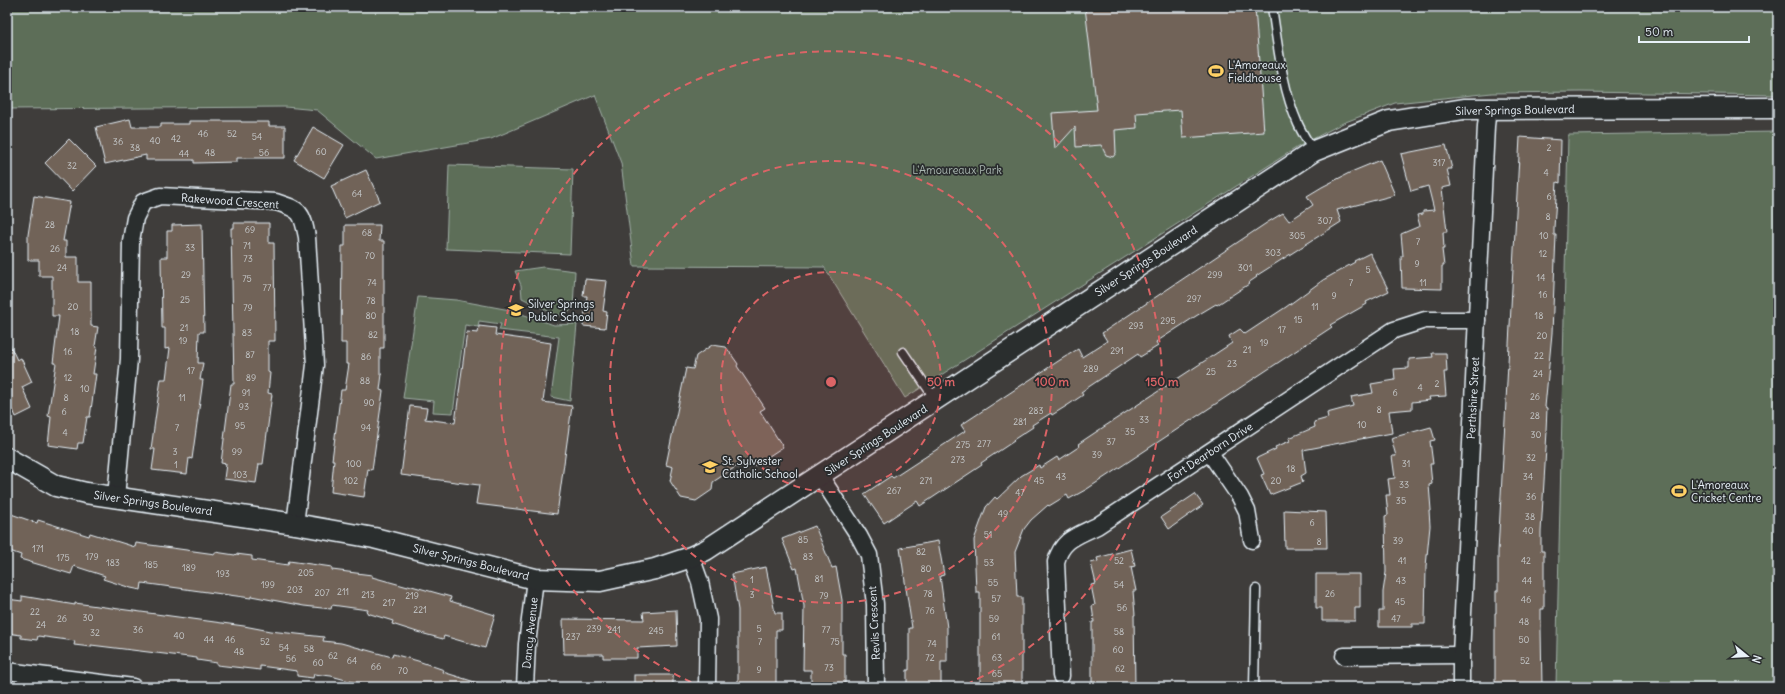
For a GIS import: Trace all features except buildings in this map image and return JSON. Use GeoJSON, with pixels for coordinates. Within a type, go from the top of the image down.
{"type":"FeatureCollection","features":[{"type":"Feature","properties":{"kind":"street","name":"Perthshire Street"},"geometry":{"type":"LineString","coordinates":[[1461,687],[1461,656],[1488,108]]}},
{"type":"Feature","properties":{"kind":"street","name":"Silver Springs Boulevard"},"geometry":{"type":"LineString","coordinates":[[7,458],[56,486],[86,493],[295,524],[379,539],[535,579],[600,581],[655,569],[691,557],[706,550],[1314,151],[1389,121],[1464,109],[1778,108]]}},
{"type":"Feature","properties":{"kind":"street","name":"Rakewood Crescent"},"geometry":{"type":"LineString","coordinates":[[116,497],[129,359],[130,241],[135,218],[143,202],[160,196],[276,202],[293,207],[303,217],[307,237],[315,365],[295,524]]}},
{"type":"Feature","properties":{"kind":"street","name":"Fort Dearborn Drive"},"geometry":{"type":"LineString","coordinates":[[1061,676],[1056,562],[1059,550],[1066,543],[1097,526],[1210,453],[1394,330],[1425,320],[1477,320]]}},
{"type":"Feature","properties":{"kind":"street"},"geometry":{"type":"LineString","coordinates":[[1210,453],[1247,511],[1252,540]]}},
{"type":"Feature","properties":{"kind":"street","name":"Revlis Crescent"},"geometry":{"type":"LineString","coordinates":[[820,476],[859,536],[869,555],[875,604],[876,687]]}},
{"type":"Feature","properties":{"kind":"street"},"geometry":{"type":"LineString","coordinates":[[691,557],[700,582],[708,619],[707,687]]}},
{"type":"Feature","properties":{"kind":"street","name":"Dancy Avenue"},"geometry":{"type":"LineString","coordinates":[[525,687],[527,644],[535,579]]}},
{"type":"Feature","properties":{"kind":"street"},"geometry":{"type":"LineString","coordinates":[[1344,656],[1461,656]]}},
{"type":"Feature","properties":{"kind":"street"},"geometry":{"type":"LineString","coordinates":[[7,671],[133,687]]}},
{"type":"Feature","properties":{"kind":"lane"},"geometry":{"type":"LineString","coordinates":[[1272,7],[1280,64],[1291,106],[1298,125],[1314,151]]}},
{"type":"Feature","properties":{"kind":"lane"},"geometry":{"type":"LineString","coordinates":[[903,352],[936,400]]}},
{"type":"Feature","properties":{"kind":"lane"},"geometry":{"type":"LineString","coordinates":[[1254,687],[1256,589]]}},
{"type":"Feature","properties":{"kind":"green space","name":"L'Amoureaux Park"},"geometry":{"type":"Polygon","coordinates":[[[7,7],[1778,7],[1778,95],[1580,92],[1492,93],[1395,103],[1343,123],[1296,148],[905,398],[824,267],[634,266],[621,163],[595,95],[491,139],[376,159],[317,110],[285,107],[7,109],[7,7]]]}},
{"type":"Feature","properties":{"kind":"green space"},"geometry":{"type":"Polygon","coordinates":[[[1778,132],[1778,687],[1556,687],[1568,135],[1778,132]]]}},
{"type":"Feature","properties":{"kind":"green space"},"geometry":{"type":"Polygon","coordinates":[[[449,165],[573,169],[570,254],[446,249],[449,165]]]}},
{"type":"Feature","properties":{"kind":"green space"},"geometry":{"type":"Polygon","coordinates":[[[543,267],[575,271],[573,308],[566,315],[556,315],[522,298],[521,285],[515,271],[543,267]]]}},
{"type":"Feature","properties":{"kind":"green space"},"geometry":{"type":"Polygon","coordinates":[[[418,297],[456,300],[510,310],[554,325],[577,324],[570,401],[551,397],[559,337],[499,330],[501,324],[479,321],[478,327],[465,325],[453,413],[433,412],[434,401],[403,398],[418,297]]]}},
{"type":"Feature","properties":{"kind":"waterway"},"geometry":{"type":"LineString","coordinates":[[1702,7],[1721,7]]}},
{"type":"Feature","properties":{"kind":"place","name":"L'Amoreaux Fieldhouse"},"geometry":{"type":"Point","coordinates":[1216,71]}},
{"type":"Feature","properties":{"kind":"place","name":"Silver Springs Public School"},"geometry":{"type":"Point","coordinates":[516,310]}},
{"type":"Feature","properties":{"kind":"place","name":"St. Sylvester Catholic School"},"geometry":{"type":"Point","coordinates":[710,467]}},
{"type":"Feature","properties":{"kind":"place","name":"L'Amoreaux Cricket Centre"},"geometry":{"type":"Point","coordinates":[1679,491]}}]}
